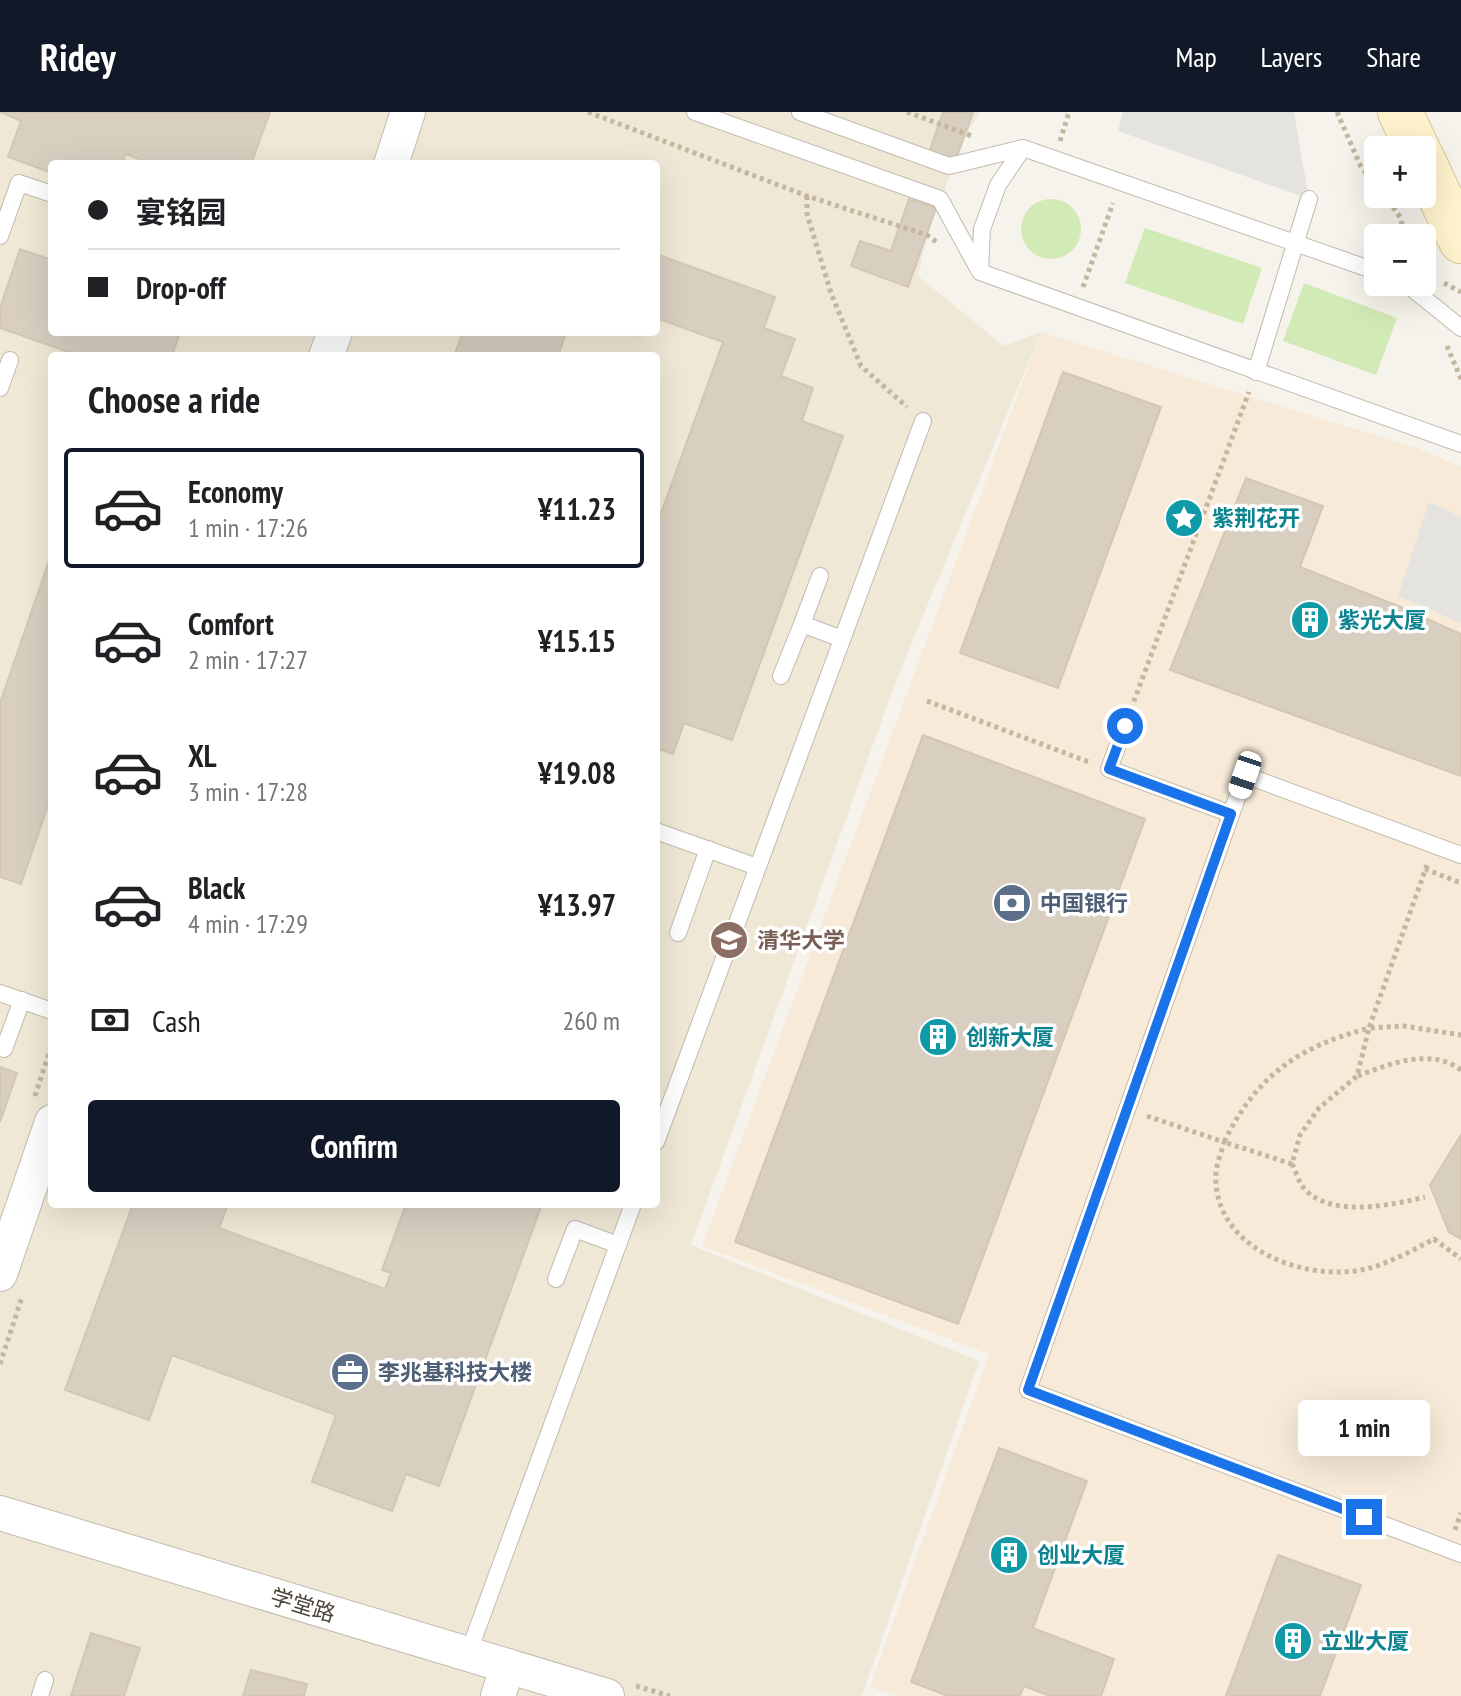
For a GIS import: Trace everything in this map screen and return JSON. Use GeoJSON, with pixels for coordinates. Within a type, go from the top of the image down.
{"type":"FeatureCollection","features":[{"type":"Feature","properties":{"kind":"street"},"geometry":{"type":"LineString","coordinates":[[392,160],[408,112]]}},
{"type":"Feature","properties":{"kind":"street"},"geometry":{"type":"LineString","coordinates":[[1400,112],[1411,136]]}},
{"type":"Feature","properties":{"kind":"street"},"geometry":{"type":"LineString","coordinates":[[1436,188],[1461,241]]}},
{"type":"Feature","properties":{"kind":"street"},"geometry":{"type":"LineString","coordinates":[[0,1274],[48,1134]]}},
{"type":"Feature","properties":{"kind":"street","name":"学堂路"},"geometry":{"type":"LineString","coordinates":[[0,1513],[468,1654],[503,1681],[607,1696]]}},
{"type":"Feature","properties":{"kind":"lane"},"geometry":{"type":"LineString","coordinates":[[695,112],[940,199],[980,272],[1461,444]]}},
{"type":"Feature","properties":{"kind":"lane"},"geometry":{"type":"LineString","coordinates":[[800,112],[949,166],[1023,148],[1364,267]]}},
{"type":"Feature","properties":{"kind":"lane"},"geometry":{"type":"LineString","coordinates":[[980,272],[982,229],[998,185],[1023,148]]}},
{"type":"Feature","properties":{"kind":"lane"},"geometry":{"type":"LineString","coordinates":[[0,236],[19,183],[48,193]]}},
{"type":"Feature","properties":{"kind":"lane"},"geometry":{"type":"LineString","coordinates":[[1256,372],[1309,199]]}},
{"type":"Feature","properties":{"kind":"lane"},"geometry":{"type":"LineString","coordinates":[[1421,296],[1461,328]]}},
{"type":"Feature","properties":{"kind":"lane"},"geometry":{"type":"LineString","coordinates":[[0,388],[6,356]]}},
{"type":"Feature","properties":{"kind":"lane"},"geometry":{"type":"LineString","coordinates":[[660,1131],[923,421]]}},
{"type":"Feature","properties":{"kind":"lane"},"geometry":{"type":"LineString","coordinates":[[781,676],[820,576]]}},
{"type":"Feature","properties":{"kind":"lane"},"geometry":{"type":"LineString","coordinates":[[802,624],[842,639]]}},
{"type":"Feature","properties":{"kind":"lane"},"geometry":{"type":"LineString","coordinates":[[1125,726],[1109,769],[1231,814]]}},
{"type":"Feature","properties":{"kind":"lane"},"geometry":{"type":"LineString","coordinates":[[1461,855],[1245,775],[1028,1390],[1461,1554]]}},
{"type":"Feature","properties":{"kind":"lane"},"geometry":{"type":"LineString","coordinates":[[660,832],[757,867]]}},
{"type":"Feature","properties":{"kind":"lane"},"geometry":{"type":"LineString","coordinates":[[678,933],[708,849]]}},
{"type":"Feature","properties":{"kind":"lane"},"geometry":{"type":"LineString","coordinates":[[0,993],[48,1010]]}},
{"type":"Feature","properties":{"kind":"lane"},"geometry":{"type":"LineString","coordinates":[[0,1047],[4,1049],[22,1000]]}},
{"type":"Feature","properties":{"kind":"lane"},"geometry":{"type":"LineString","coordinates":[[468,1654],[632,1208]]}},
{"type":"Feature","properties":{"kind":"lane"},"geometry":{"type":"LineString","coordinates":[[556,1279],[575,1229],[618,1245]]}},
{"type":"Feature","properties":{"kind":"path"},"geometry":{"type":"LineString","coordinates":[[588,112],[807,196],[927,235],[980,272]]}},
{"type":"Feature","properties":{"kind":"path"},"geometry":{"type":"LineString","coordinates":[[907,112],[966,134],[1023,148]]}},
{"type":"Feature","properties":{"kind":"path"},"geometry":{"type":"LineString","coordinates":[[1337,112],[1364,171]]}},
{"type":"Feature","properties":{"kind":"path"},"geometry":{"type":"LineString","coordinates":[[1076,307],[1121,181]]}},
{"type":"Feature","properties":{"kind":"path"},"geometry":{"type":"LineString","coordinates":[[807,196],[807,214],[831,293],[861,366],[923,421]]}},
{"type":"Feature","properties":{"kind":"path"},"geometry":{"type":"LineString","coordinates":[[1125,726],[1256,372]]}},
{"type":"Feature","properties":{"kind":"path"},"geometry":{"type":"LineString","coordinates":[[927,701],[1109,769]]}},
{"type":"Feature","properties":{"kind":"path"},"geometry":{"type":"LineString","coordinates":[[1357,1076],[1369,1028],[1434,845]]}},
{"type":"Feature","properties":{"kind":"path"},"geometry":{"type":"LineString","coordinates":[[1425,869],[1461,883]]}},
{"type":"Feature","properties":{"kind":"path"},"geometry":{"type":"LineString","coordinates":[[1461,1035],[1404,1026],[1369,1028],[1335,1037],[1295,1056],[1263,1083],[1238,1114],[1224,1142],[1216,1172],[1221,1205],[1237,1231],[1258,1252],[1294,1267],[1330,1271],[1365,1269],[1397,1258],[1434,1239],[1461,1259]]}},
{"type":"Feature","properties":{"kind":"path"},"geometry":{"type":"LineString","coordinates":[[1425,1197],[1393,1205],[1358,1207],[1323,1202],[1303,1188],[1292,1164],[1300,1135],[1319,1108],[1357,1076],[1391,1063],[1425,1058],[1461,1070]]}},
{"type":"Feature","properties":{"kind":"path"},"geometry":{"type":"LineString","coordinates":[[1127,1109],[1292,1164]]}},
{"type":"Feature","properties":{"kind":"shaded area","name":"清华大学"},"geometry":{"type":"Polygon","coordinates":[[[0,112],[980,112],[966,135],[927,235],[918,276],[1004,346],[1041,332],[898,676],[691,1245],[979,1361],[862,1696],[0,1696],[0,112]]]}},
{"type":"Feature","properties":{"kind":"shaded area"},"geometry":{"type":"Polygon","coordinates":[[[1123,112],[1294,112],[1309,199],[1118,131],[1123,112]]]}},
{"type":"Feature","properties":{"kind":"shaded area"},"geometry":{"type":"Polygon","coordinates":[[[1041,332],[1417,448],[1461,467],[1461,1696],[895,1696],[870,1687],[989,1354],[702,1246],[1041,332]]]}},
{"type":"Feature","properties":{"kind":"shaded area"},"geometry":{"type":"Polygon","coordinates":[[[1429,502],[1461,517],[1461,623],[1398,596],[1429,502]]]}},
{"type":"Feature","properties":{"kind":"green space"},"geometry":{"type":"Polygon","coordinates":[[[1051,199],[1063,201],[1072,208],[1079,217],[1079,241],[1072,250],[1063,257],[1051,259],[1039,257],[1030,250],[1023,241],[1021,229],[1023,217],[1030,208],[1039,201],[1051,199]]]}},
{"type":"Feature","properties":{"kind":"green space"},"geometry":{"type":"Polygon","coordinates":[[[1145,228],[1262,268],[1243,324],[1125,283],[1145,228]]]}},
{"type":"Feature","properties":{"kind":"green space"},"geometry":{"type":"Polygon","coordinates":[[[1304,283],[1397,318],[1376,375],[1283,341],[1304,283]]]}},
{"type":"Feature","properties":{"kind":"building"},"geometry":{"type":"Polygon","coordinates":[[[0,112],[270,112],[252,160],[142,160],[126,154],[124,160],[48,160],[48,172],[8,157],[21,121],[0,112]]]}},
{"type":"Feature","properties":{"kind":"building"},"geometry":{"type":"Polygon","coordinates":[[[943,112],[973,112],[955,162],[929,153],[943,112]]]}},
{"type":"Feature","properties":{"kind":"building"},"geometry":{"type":"Polygon","coordinates":[[[909,199],[936,208],[908,287],[851,266],[860,241],[891,251],[909,199]]]}},
{"type":"Feature","properties":{"kind":"building"},"geometry":{"type":"Polygon","coordinates":[[[20,249],[48,259],[48,336],[179,336],[173,352],[69,352],[0,328],[0,308],[20,249]]]}},
{"type":"Feature","properties":{"kind":"building"},"geometry":{"type":"Polygon","coordinates":[[[660,255],[775,297],[764,328],[795,339],[781,376],[813,388],[802,421],[843,436],[732,740],[684,723],[673,754],[660,749],[660,516],[723,342],[660,319],[660,255]]]}},
{"type":"Feature","properties":{"kind":"building"},"geometry":{"type":"Polygon","coordinates":[[[462,336],[565,336],[559,352],[456,352],[462,336]]]}},
{"type":"Feature","properties":{"kind":"building"},"geometry":{"type":"Polygon","coordinates":[[[1063,372],[1161,407],[1058,688],[960,653],[1063,372]]]}},
{"type":"Feature","properties":{"kind":"building","name":"紫光大厦"},"geometry":{"type":"Polygon","coordinates":[[[1246,478],[1323,506],[1300,567],[1461,634],[1461,776],[1170,670],[1246,478]]]}},
{"type":"Feature","properties":{"kind":"building"},"geometry":{"type":"Polygon","coordinates":[[[48,564],[48,806],[21,884],[0,877],[0,703],[48,564]]]}},
{"type":"Feature","properties":{"kind":"building","name":"创新大厦"},"geometry":{"type":"Polygon","coordinates":[[[923,735],[1145,819],[958,1324],[735,1242],[923,735]]]}},
{"type":"Feature","properties":{"kind":"building"},"geometry":{"type":"Polygon","coordinates":[[[0,1067],[17,1073],[0,1122],[0,1067]]]}},
{"type":"Feature","properties":{"kind":"building"},"geometry":{"type":"Polygon","coordinates":[[[1461,1135],[1461,1239],[1449,1232],[1430,1185],[1461,1135]]]}},
{"type":"Feature","properties":{"kind":"building","name":"李兆基科技大楼"},"geometry":{"type":"Polygon","coordinates":[[[132,1208],[226,1208],[219,1228],[385,1289],[391,1273],[382,1270],[405,1208],[541,1208],[439,1486],[406,1474],[392,1511],[312,1482],[336,1415],[172,1355],[149,1420],[65,1390],[132,1208]]]}},
{"type":"Feature","properties":{"kind":"building","name":"创业大厦"},"geometry":{"type":"Polygon","coordinates":[[[999,1448],[1087,1481],[1033,1628],[1114,1659],[1101,1696],[1050,1696],[1024,1686],[1020,1696],[948,1696],[911,1682],[999,1448]]]}},
{"type":"Feature","properties":{"kind":"building","name":"立业大厦"},"geometry":{"type":"Polygon","coordinates":[[[1278,1555],[1361,1585],[1320,1696],[1226,1696],[1278,1555]]]}},
{"type":"Feature","properties":{"kind":"building"},"geometry":{"type":"Polygon","coordinates":[[[91,1633],[140,1648],[124,1696],[71,1696],[91,1633]]]}},
{"type":"Feature","properties":{"kind":"building"},"geometry":{"type":"Polygon","coordinates":[[[251,1670],[307,1684],[304,1696],[243,1696],[251,1670]]]}},
{"type":"Feature","properties":{"kind":"place","name":"紫荆花开"},"geometry":{"type":"Point","coordinates":[1184,518]}},
{"type":"Feature","properties":{"kind":"place","name":"紫光大厦"},"geometry":{"type":"Point","coordinates":[1310,620]}},
{"type":"Feature","properties":{"kind":"place","name":"中国银行"},"geometry":{"type":"Point","coordinates":[1012,903]}},
{"type":"Feature","properties":{"kind":"place","name":"清华大学"},"geometry":{"type":"Point","coordinates":[729,940]}},
{"type":"Feature","properties":{"kind":"place","name":"创新大厦"},"geometry":{"type":"Point","coordinates":[938,1037]}},
{"type":"Feature","properties":{"kind":"place","name":"李兆基科技大楼"},"geometry":{"type":"Point","coordinates":[350,1372]}},
{"type":"Feature","properties":{"kind":"place","name":"创业大厦"},"geometry":{"type":"Point","coordinates":[1009,1555]}},
{"type":"Feature","properties":{"kind":"place","name":"立业大厦"},"geometry":{"type":"Point","coordinates":[1293,1641]}},
{"type":"Feature","properties":{"kind":"route"},"geometry":{"type":"LineString","coordinates":[[1125,726],[1109,769],[1231,814],[1028,1390],[1364,1517]]}}]}
